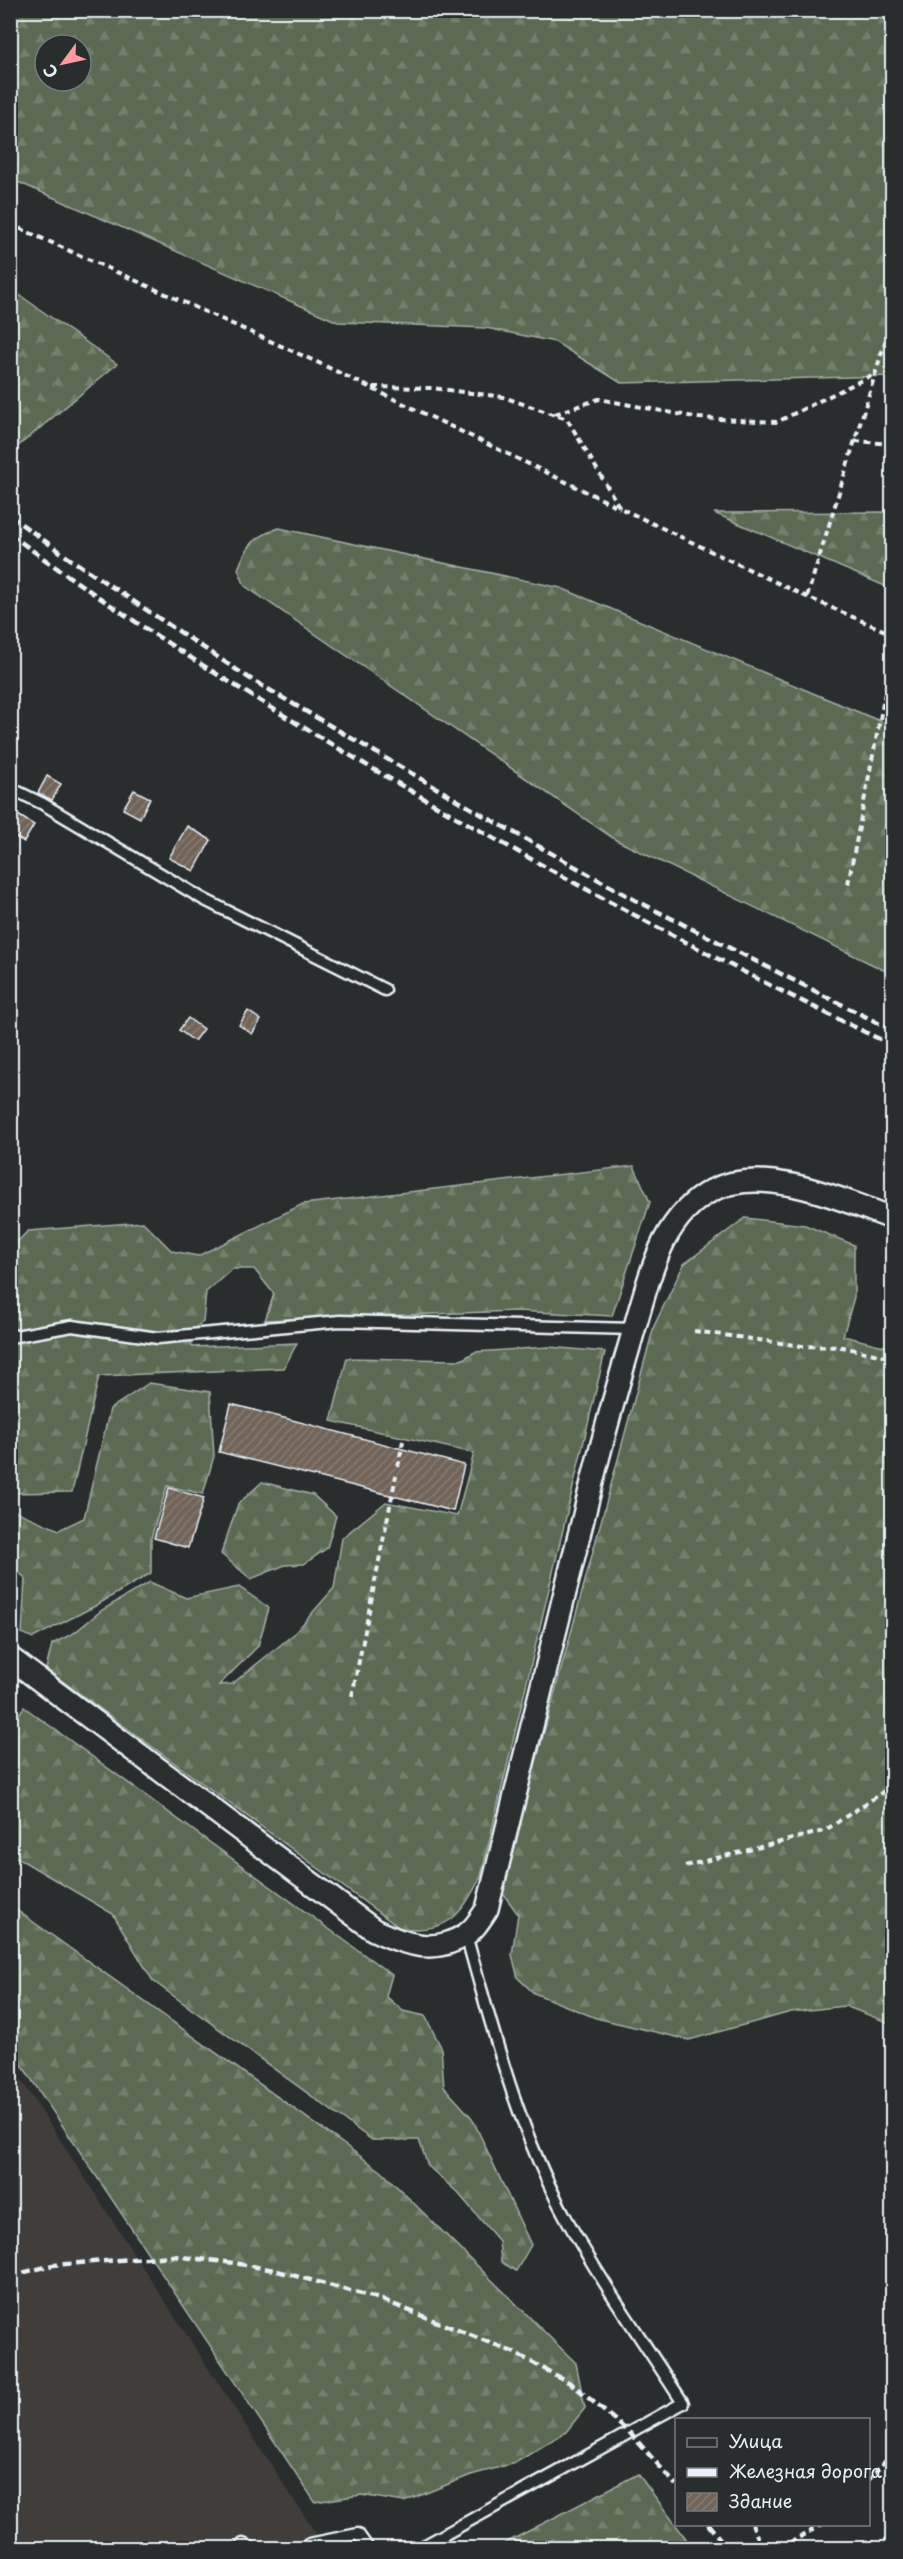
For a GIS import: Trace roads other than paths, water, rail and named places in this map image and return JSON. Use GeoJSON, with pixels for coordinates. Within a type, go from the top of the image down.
{"type":"FeatureCollection","features":[{"type":"Feature","properties":{"kind":"street"},"geometry":{"type":"LineString","coordinates":[[10,1658],[374,1930],[398,1941],[432,1947],[466,1935],[487,1910],[606,1423],[634,1329],[665,1240],[686,1210],[714,1189],[733,1183],[772,1182],[817,1192],[892,1218]]}},
{"type":"Feature","properties":{"kind":"lane"},"geometry":{"type":"LineString","coordinates":[[10,788],[43,804],[203,899],[385,990]]}},
{"type":"Feature","properties":{"kind":"lane"},"geometry":{"type":"LineString","coordinates":[[10,1337],[72,1326],[158,1338],[340,1321],[634,1329]]}},
{"type":"Feature","properties":{"kind":"lane"},"geometry":{"type":"LineString","coordinates":[[420,2548],[683,2403],[599,2273],[566,2216],[548,2179],[502,2061],[466,1935]]}},
{"type":"Feature","properties":{"kind":"lane"},"geometry":{"type":"LineString","coordinates":[[303,2548],[309,2544],[358,2534],[368,2548]]}},
{"type":"Feature","properties":{"kind":"railway"},"geometry":{"type":"LineString","coordinates":[[10,516],[73,561],[249,678],[479,813],[635,900],[892,1030]]}},
{"type":"Feature","properties":{"kind":"railway"},"geometry":{"type":"LineString","coordinates":[[10,534],[96,595],[184,653],[428,801],[691,945],[892,1045]]}},
{"type":"Feature","properties":{"kind":"railway"},"geometry":{"type":"LineString","coordinates":[[10,2276],[53,2265],[174,2256],[274,2270],[380,2299],[513,2352],[572,2384],[630,2433],[675,2484]]}},
{"type":"Feature","properties":{"kind":"railway"},"geometry":{"type":"LineString","coordinates":[[710,2526],[727,2548]]}}]}
